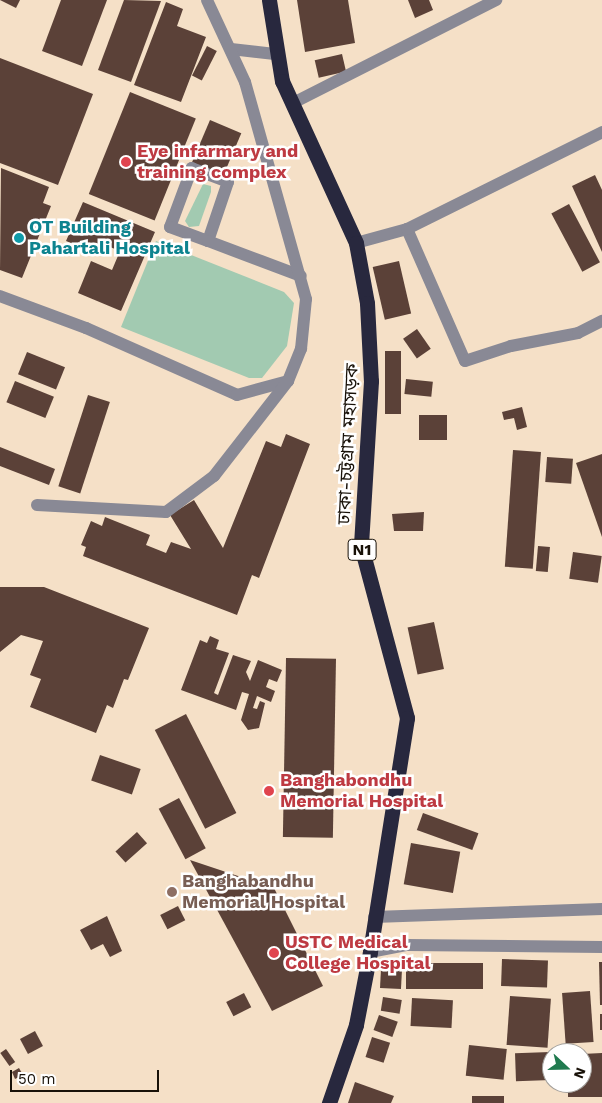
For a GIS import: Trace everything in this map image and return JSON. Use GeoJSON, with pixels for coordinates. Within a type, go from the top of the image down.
{"type":"FeatureCollection","features":[{"type":"Feature","properties":{"kind":"highway","name":"ঢাকা-চট্টগ্রাম মহাসড়ক"},"geometry":{"type":"LineString","coordinates":[[269,0],[275,54],[293,104],[356,243],[371,343],[362,546],[407,718],[374,916],[370,952],[356,1025],[329,1103]]}},
{"type":"Feature","properties":{"kind":"street"},"geometry":{"type":"LineString","coordinates":[[37,505],[166,512],[214,476],[288,381],[301,348],[306,299],[301,276],[245,82],[207,0]]}},
{"type":"Feature","properties":{"kind":"street"},"geometry":{"type":"LineString","coordinates":[[293,104],[496,0]]}},
{"type":"Feature","properties":{"kind":"street"},"geometry":{"type":"LineString","coordinates":[[230,49],[275,54]]}},
{"type":"Feature","properties":{"kind":"street"},"geometry":{"type":"LineString","coordinates":[[356,243],[407,229],[602,132]]}},
{"type":"Feature","properties":{"kind":"street"},"geometry":{"type":"LineString","coordinates":[[208,241],[228,182],[192,168],[170,227],[301,276]]}},
{"type":"Feature","properties":{"kind":"street"},"geometry":{"type":"LineString","coordinates":[[407,229],[465,362],[511,346],[578,334],[602,321]]}},
{"type":"Feature","properties":{"kind":"street"},"geometry":{"type":"LineString","coordinates":[[0,296],[237,395],[288,381]]}},
{"type":"Feature","properties":{"kind":"street"},"geometry":{"type":"LineString","coordinates":[[374,916],[602,909]]}},
{"type":"Feature","properties":{"kind":"street"},"geometry":{"type":"LineString","coordinates":[[370,952],[407,946],[602,947]]}},
{"type":"Feature","properties":{"kind":"green space"},"geometry":{"type":"Polygon","coordinates":[[[203,184],[211,186],[211,192],[199,226],[189,227],[185,221],[203,184]]]}},
{"type":"Feature","properties":{"kind":"green space"},"geometry":{"type":"Polygon","coordinates":[[[156,241],[284,292],[294,303],[287,346],[262,378],[249,378],[121,327],[156,241]]]}},
{"type":"Feature","properties":{"kind":"building"},"geometry":{"type":"Polygon","coordinates":[[[0,0],[20,0],[16,8],[0,0]]]}},
{"type":"Feature","properties":{"kind":"building"},"geometry":{"type":"Polygon","coordinates":[[[61,0],[107,0],[82,66],[42,51],[61,0]]]}},
{"type":"Feature","properties":{"kind":"building"},"geometry":{"type":"Polygon","coordinates":[[[124,0],[161,1],[131,82],[98,70],[124,0]]]}},
{"type":"Feature","properties":{"kind":"building"},"geometry":{"type":"Polygon","coordinates":[[[297,0],[348,0],[355,43],[305,52],[297,0]]]}},
{"type":"Feature","properties":{"kind":"building"},"geometry":{"type":"Polygon","coordinates":[[[408,0],[429,0],[433,10],[415,18],[408,0]]]}},
{"type":"Feature","properties":{"kind":"building"},"geometry":{"type":"Polygon","coordinates":[[[166,2],[183,9],[177,26],[206,37],[181,102],[134,85],[166,2]]]}},
{"type":"Feature","properties":{"kind":"building"},"geometry":{"type":"Polygon","coordinates":[[[207,46],[217,51],[202,80],[192,75],[207,46]]]}},
{"type":"Feature","properties":{"kind":"building"},"geometry":{"type":"Polygon","coordinates":[[[342,54],[346,72],[319,78],[315,60],[342,54]]]}},
{"type":"Feature","properties":{"kind":"building"},"geometry":{"type":"Polygon","coordinates":[[[0,58],[93,94],[58,185],[0,163],[0,58]]]}},
{"type":"Feature","properties":{"kind":"building"},"geometry":{"type":"Polygon","coordinates":[[[130,92],[196,119],[155,221],[89,194],[130,92]]]}},
{"type":"Feature","properties":{"kind":"building"},"geometry":{"type":"Polygon","coordinates":[[[210,120],[241,133],[222,179],[190,166],[210,120]]]}},
{"type":"Feature","properties":{"kind":"building","name":"OT Building Pahartali Hospital"},"geometry":{"type":"Polygon","coordinates":[[[1,168],[49,187],[43,203],[51,206],[22,278],[0,270],[1,168]]]}},
{"type":"Feature","properties":{"kind":"building"},"geometry":{"type":"Polygon","coordinates":[[[595,175],[602,190],[602,252],[572,186],[595,175]]]}},
{"type":"Feature","properties":{"kind":"building"},"geometry":{"type":"Polygon","coordinates":[[[83,202],[155,232],[121,311],[78,293],[91,261],[112,270],[120,251],[100,243],[96,253],[66,241],[83,202]]]}},
{"type":"Feature","properties":{"kind":"building"},"geometry":{"type":"Polygon","coordinates":[[[569,204],[600,262],[582,272],[551,213],[569,204]]]}},
{"type":"Feature","properties":{"kind":"building"},"geometry":{"type":"Polygon","coordinates":[[[399,261],[411,314],[385,320],[373,267],[399,261]]]}},
{"type":"Feature","properties":{"kind":"building"},"geometry":{"type":"Polygon","coordinates":[[[417,329],[431,349],[417,358],[403,339],[417,329]]]}},
{"type":"Feature","properties":{"kind":"building"},"geometry":{"type":"Polygon","coordinates":[[[385,351],[401,351],[401,414],[385,414],[385,351]]]}},
{"type":"Feature","properties":{"kind":"building"},"geometry":{"type":"Polygon","coordinates":[[[27,352],[65,367],[56,390],[18,374],[27,352]]]}},
{"type":"Feature","properties":{"kind":"building"},"geometry":{"type":"Polygon","coordinates":[[[406,379],[433,382],[431,397],[404,394],[406,379]]]}},
{"type":"Feature","properties":{"kind":"building"},"geometry":{"type":"Polygon","coordinates":[[[15,381],[54,397],[45,418],[6,402],[15,381]]]}},
{"type":"Feature","properties":{"kind":"building"},"geometry":{"type":"Polygon","coordinates":[[[88,395],[110,402],[80,493],[58,486],[88,395]]]}},
{"type":"Feature","properties":{"kind":"building"},"geometry":{"type":"Polygon","coordinates":[[[522,407],[527,427],[517,430],[514,418],[504,420],[502,412],[522,407]]]}},
{"type":"Feature","properties":{"kind":"building"},"geometry":{"type":"Polygon","coordinates":[[[419,415],[447,415],[447,440],[419,440],[419,415]]]}},
{"type":"Feature","properties":{"kind":"building"},"geometry":{"type":"Polygon","coordinates":[[[286,434],[310,444],[259,578],[252,575],[237,615],[83,556],[86,547],[81,545],[91,521],[102,526],[105,517],[150,535],[146,545],[166,553],[171,542],[191,549],[170,515],[194,500],[223,548],[266,441],[281,447],[286,434]]]}},
{"type":"Feature","properties":{"kind":"building"},"geometry":{"type":"Polygon","coordinates":[[[0,447],[55,469],[49,485],[0,466],[0,447]]]}},
{"type":"Feature","properties":{"kind":"building"},"geometry":{"type":"Polygon","coordinates":[[[513,450],[541,452],[533,569],[505,567],[513,450]]]}},
{"type":"Feature","properties":{"kind":"building"},"geometry":{"type":"Polygon","coordinates":[[[602,454],[602,537],[576,463],[602,454]]]}},
{"type":"Feature","properties":{"kind":"building"},"geometry":{"type":"Polygon","coordinates":[[[547,457],[573,459],[571,484],[545,482],[547,457]]]}},
{"type":"Feature","properties":{"kind":"building"},"geometry":{"type":"Polygon","coordinates":[[[424,512],[423,531],[394,531],[392,514],[424,512]]]}},
{"type":"Feature","properties":{"kind":"building"},"geometry":{"type":"Polygon","coordinates":[[[538,546],[550,547],[548,572],[536,571],[538,546]]]}},
{"type":"Feature","properties":{"kind":"building"},"geometry":{"type":"Polygon","coordinates":[[[573,552],[602,556],[598,583],[569,579],[573,552]]]}},
{"type":"Feature","properties":{"kind":"building"},"geometry":{"type":"Polygon","coordinates":[[[0,587],[44,587],[149,628],[128,680],[124,679],[113,708],[107,705],[96,733],[30,707],[41,679],[30,675],[43,641],[21,635],[0,652],[0,587]]]}},
{"type":"Feature","properties":{"kind":"building"},"geometry":{"type":"Polygon","coordinates":[[[434,622],[444,669],[418,675],[408,628],[434,622]]]}},
{"type":"Feature","properties":{"kind":"building"},"geometry":{"type":"Polygon","coordinates":[[[210,636],[219,640],[216,649],[229,653],[214,693],[218,695],[233,655],[251,661],[246,672],[250,681],[258,660],[282,670],[277,682],[269,679],[266,687],[275,691],[271,702],[257,696],[253,708],[257,709],[260,701],[265,703],[259,728],[248,730],[241,720],[249,694],[242,692],[236,710],[181,690],[200,640],[207,643],[210,636]]]}},
{"type":"Feature","properties":{"kind":"building"},"geometry":{"type":"Polygon","coordinates":[[[286,658],[336,659],[333,838],[283,837],[286,658]]]}},
{"type":"Feature","properties":{"kind":"building"},"geometry":{"type":"Polygon","coordinates":[[[186,714],[236,813],[205,829],[155,730],[186,714]]]}},
{"type":"Feature","properties":{"kind":"building"},"geometry":{"type":"Polygon","coordinates":[[[100,755],[141,769],[132,795],[91,781],[100,755]]]}},
{"type":"Feature","properties":{"kind":"building"},"geometry":{"type":"Polygon","coordinates":[[[179,798],[206,848],[185,859],[159,809],[179,798]]]}},
{"type":"Feature","properties":{"kind":"building"},"geometry":{"type":"Polygon","coordinates":[[[423,813],[478,833],[472,850],[417,830],[423,813]]]}},
{"type":"Feature","properties":{"kind":"building"},"geometry":{"type":"Polygon","coordinates":[[[137,832],[147,843],[125,863],[115,851],[137,832]]]}},
{"type":"Feature","properties":{"kind":"building"},"geometry":{"type":"Polygon","coordinates":[[[411,843],[460,852],[453,893],[404,884],[411,843]]]}},
{"type":"Feature","properties":{"kind":"building"},"geometry":{"type":"Polygon","coordinates":[[[190,860],[274,888],[323,986],[272,1011],[190,860]]]}},
{"type":"Feature","properties":{"kind":"building"},"geometry":{"type":"Polygon","coordinates":[[[178,906],[185,920],[167,929],[160,915],[178,906]]]}},
{"type":"Feature","properties":{"kind":"building"},"geometry":{"type":"Polygon","coordinates":[[[107,916],[122,951],[110,957],[103,944],[91,950],[80,930],[107,916]]]}},
{"type":"Feature","properties":{"kind":"building"},"geometry":{"type":"Polygon","coordinates":[[[502,959],[548,961],[547,988],[501,986],[502,959]]]}},
{"type":"Feature","properties":{"kind":"building"},"geometry":{"type":"Polygon","coordinates":[[[599,962],[602,962],[602,1005],[600,1005],[599,962]]]}},
{"type":"Feature","properties":{"kind":"building"},"geometry":{"type":"Polygon","coordinates":[[[406,963],[483,963],[483,989],[406,989],[406,963]]]}},
{"type":"Feature","properties":{"kind":"building"},"geometry":{"type":"Polygon","coordinates":[[[381,969],[402,970],[401,989],[380,988],[381,969]]]}},
{"type":"Feature","properties":{"kind":"building"},"geometry":{"type":"Polygon","coordinates":[[[590,991],[594,1042],[566,1043],[562,993],[590,991]]]}},
{"type":"Feature","properties":{"kind":"building"},"geometry":{"type":"Polygon","coordinates":[[[244,993],[251,1007],[233,1016],[226,1002],[244,993]]]}},
{"type":"Feature","properties":{"kind":"building"},"geometry":{"type":"Polygon","coordinates":[[[510,996],[551,999],[548,1043],[542,1043],[542,1047],[507,1045],[510,996]]]}},
{"type":"Feature","properties":{"kind":"building"},"geometry":{"type":"Polygon","coordinates":[[[383,997],[402,1000],[400,1014],[381,1011],[383,997]]]}},
{"type":"Feature","properties":{"kind":"building"},"geometry":{"type":"Polygon","coordinates":[[[412,998],[453,1000],[451,1028],[411,1026],[412,998]]]}},
{"type":"Feature","properties":{"kind":"building"},"geometry":{"type":"Polygon","coordinates":[[[600,1014],[602,1014],[602,1030],[600,1030],[600,1014]]]}},
{"type":"Feature","properties":{"kind":"building"},"geometry":{"type":"Polygon","coordinates":[[[379,1015],[398,1022],[392,1037],[374,1030],[379,1015]]]}},
{"type":"Feature","properties":{"kind":"building"},"geometry":{"type":"Polygon","coordinates":[[[35,1031],[43,1046],[28,1054],[20,1039],[35,1031]]]}},
{"type":"Feature","properties":{"kind":"building"},"geometry":{"type":"Polygon","coordinates":[[[372,1037],[390,1043],[384,1063],[366,1057],[372,1037]]]}},
{"type":"Feature","properties":{"kind":"building"},"geometry":{"type":"Polygon","coordinates":[[[469,1045],[507,1049],[504,1080],[466,1076],[469,1045]]]}},
{"type":"Feature","properties":{"kind":"building"},"geometry":{"type":"Polygon","coordinates":[[[6,1049],[15,1062],[9,1066],[0,1053],[6,1049]]]}},
{"type":"Feature","properties":{"kind":"building"},"geometry":{"type":"Polygon","coordinates":[[[542,1052],[542,1080],[516,1081],[515,1053],[542,1052]]]}},
{"type":"Feature","properties":{"kind":"building"},"geometry":{"type":"Polygon","coordinates":[[[602,1053],[602,1097],[568,1097],[568,1093],[592,1093],[592,1054],[602,1053]]]}},
{"type":"Feature","properties":{"kind":"building"},"geometry":{"type":"Polygon","coordinates":[[[19,1068],[23,1075],[15,1079],[12,1072],[19,1068]]]}},
{"type":"Feature","properties":{"kind":"building"},"geometry":{"type":"Polygon","coordinates":[[[355,1082],[394,1096],[391,1103],[348,1103],[355,1082]]]}},
{"type":"Feature","properties":{"kind":"building"},"geometry":{"type":"Polygon","coordinates":[[[472,1096],[504,1096],[504,1103],[472,1103],[472,1096]]]}},
{"type":"Feature","properties":{"kind":"place","name":"Eye infarmary and training complex"},"geometry":{"type":"Point","coordinates":[126,162]}},
{"type":"Feature","properties":{"kind":"place","name":"OT Building Pahartali Hospital"},"geometry":{"type":"Point","coordinates":[19,238]}},
{"type":"Feature","properties":{"kind":"place","name":"Banghabondhu Memorial Hospital"},"geometry":{"type":"Point","coordinates":[269,791]}},
{"type":"Feature","properties":{"kind":"place","name":"Banghabandhu Memorial Hospital"},"geometry":{"type":"Point","coordinates":[172,892]}},
{"type":"Feature","properties":{"kind":"place","name":"USTC Medical College Hospital"},"geometry":{"type":"Point","coordinates":[274,953]}}]}
